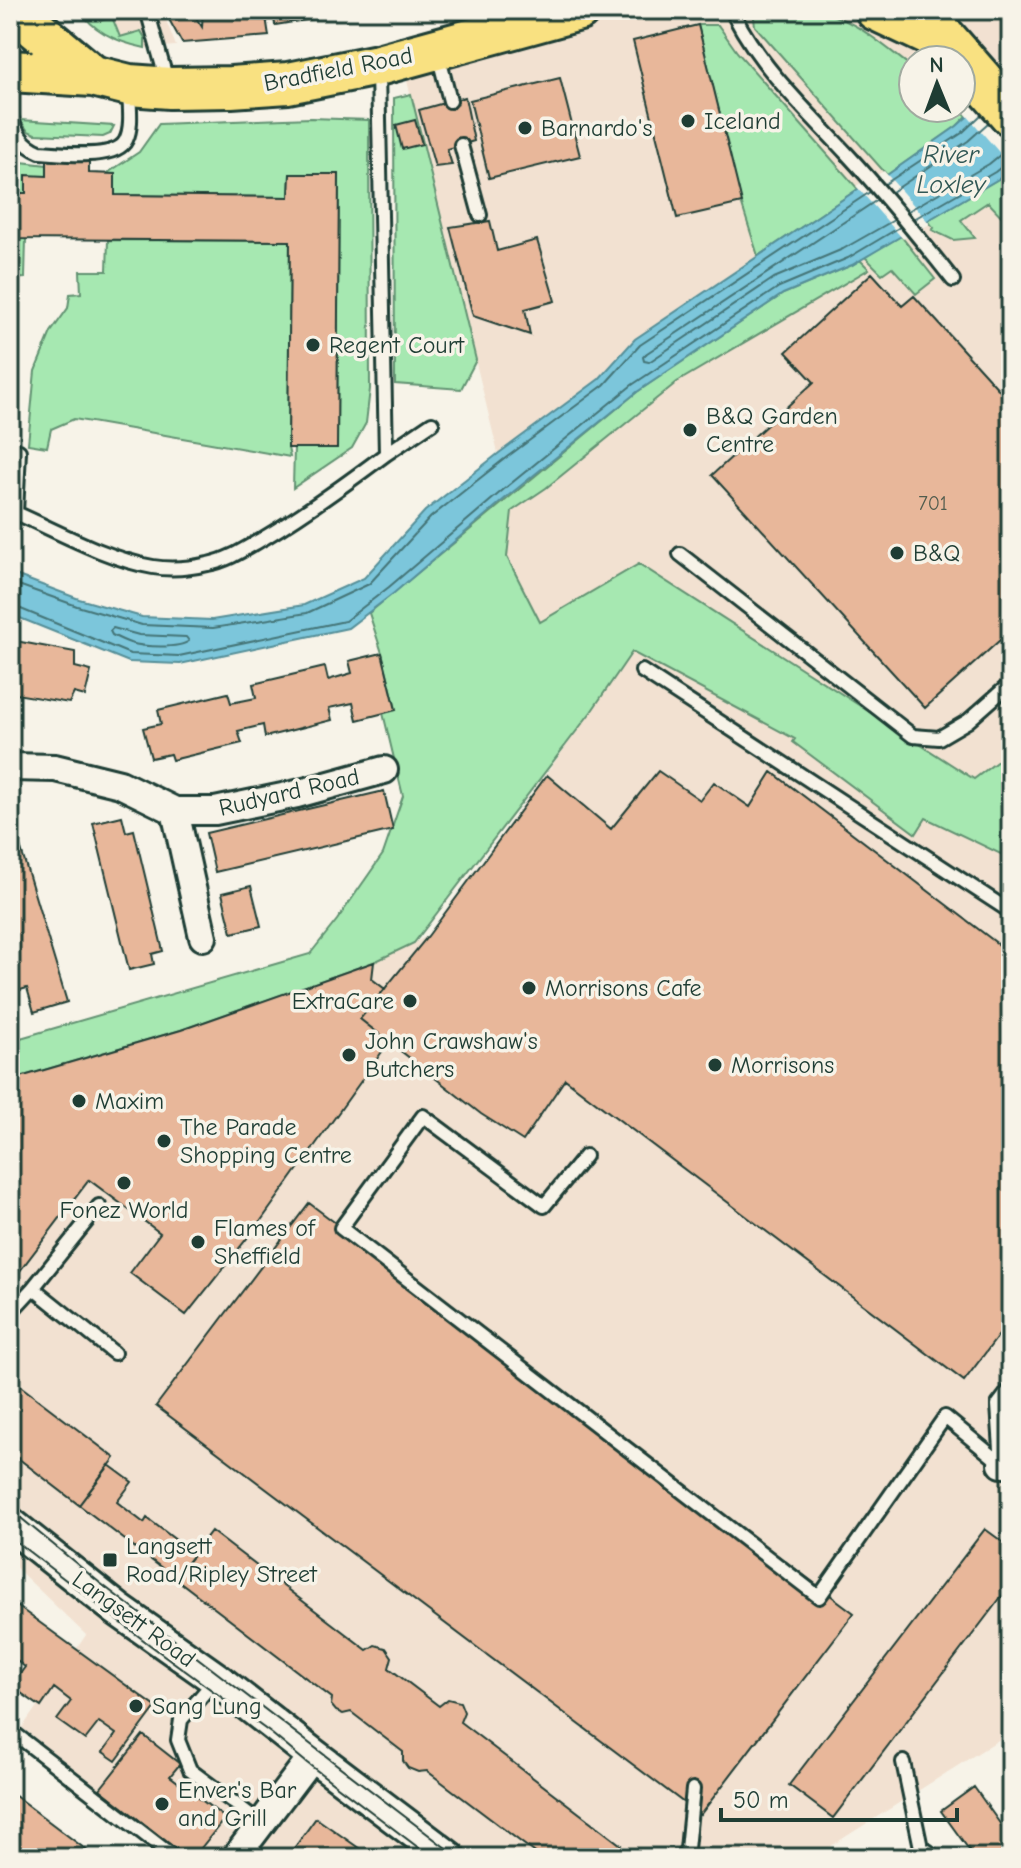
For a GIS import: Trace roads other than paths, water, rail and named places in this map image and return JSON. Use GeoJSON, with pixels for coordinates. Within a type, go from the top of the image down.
{"type":"FeatureCollection","features":[{"type":"Feature","properties":{"kind":"highway"},"geometry":{"type":"LineString","coordinates":[[920,10],[949,44]]}},
{"type":"Feature","properties":{"kind":"highway"},"geometry":{"type":"LineString","coordinates":[[977,76],[1002,104]]}},
{"type":"Feature","properties":{"kind":"main road","name":"Bradfield Road"},"geometry":{"type":"LineString","coordinates":[[10,71],[170,88],[288,83],[378,65],[579,10]]}},
{"type":"Feature","properties":{"kind":"main road"},"geometry":{"type":"LineString","coordinates":[[876,10],[948,44]]}},
{"type":"Feature","properties":{"kind":"main road"},"geometry":{"type":"LineString","coordinates":[[10,62],[28,42],[33,18],[111,80]]}},
{"type":"Feature","properties":{"kind":"street","name":"Rudyard Road"},"geometry":{"type":"LineString","coordinates":[[10,767],[55,768],[120,784],[175,811],[215,811],[297,794],[384,770]]}},
{"type":"Feature","properties":{"kind":"street"},"geometry":{"type":"LineString","coordinates":[[175,811],[203,937]]}},
{"type":"Feature","properties":{"kind":"street","name":"Langsett Road"},"geometry":{"type":"LineString","coordinates":[[10,1524],[117,1609],[216,1679],[449,1858]]}},
{"type":"Feature","properties":{"kind":"street"},"geometry":{"type":"LineString","coordinates":[[235,1858],[313,1755]]}},
{"type":"Feature","properties":{"kind":"lane"},"geometry":{"type":"LineString","coordinates":[[147,10],[170,88]]}},
{"type":"Feature","properties":{"kind":"lane"},"geometry":{"type":"LineString","coordinates":[[735,17],[754,50],[920,237],[953,280]]}},
{"type":"Feature","properties":{"kind":"lane"},"geometry":{"type":"LineString","coordinates":[[437,50],[450,101]]}},
{"type":"Feature","properties":{"kind":"lane"},"geometry":{"type":"LineString","coordinates":[[378,65],[386,454]]}},
{"type":"Feature","properties":{"kind":"lane"},"geometry":{"type":"LineString","coordinates":[[10,114],[20,138],[30,148],[40,152],[107,153],[119,149],[126,140],[129,126],[111,80]]}},
{"type":"Feature","properties":{"kind":"lane"},"geometry":{"type":"LineString","coordinates":[[461,145],[480,215]]}},
{"type":"Feature","properties":{"kind":"lane"},"geometry":{"type":"LineString","coordinates":[[19,451],[16,513],[131,562],[156,568],[182,569],[210,564],[239,553],[292,522],[432,423]]}},
{"type":"Feature","properties":{"kind":"lane"},"geometry":{"type":"LineString","coordinates":[[680,554],[913,736],[939,738],[968,721],[1011,683]]}},
{"type":"Feature","properties":{"kind":"lane"},"geometry":{"type":"LineString","coordinates":[[642,671],[1011,912]]}},
{"type":"Feature","properties":{"kind":"lane"},"geometry":{"type":"LineString","coordinates":[[585,1156],[544,1206],[423,1116],[341,1228],[819,1597],[945,1417],[1006,1464]]}},
{"type":"Feature","properties":{"kind":"lane"},"geometry":{"type":"LineString","coordinates":[[10,1313],[99,1206]]}},
{"type":"Feature","properties":{"kind":"lane"},"geometry":{"type":"LineString","coordinates":[[33,1288],[114,1353]]}},
{"type":"Feature","properties":{"kind":"lane"},"geometry":{"type":"LineString","coordinates":[[1006,1464],[998,1405],[1011,1388]]}},
{"type":"Feature","properties":{"kind":"lane"},"geometry":{"type":"LineString","coordinates":[[216,1679],[181,1720],[178,1740],[190,1770],[261,1823]]}},
{"type":"Feature","properties":{"kind":"lane"},"geometry":{"type":"LineString","coordinates":[[10,1730],[175,1858]]}},
{"type":"Feature","properties":{"kind":"lane"},"geometry":{"type":"LineString","coordinates":[[903,1762],[923,1858]]}},
{"type":"Feature","properties":{"kind":"lane"},"geometry":{"type":"LineString","coordinates":[[681,1858],[687,1849],[693,1789]]}},
{"type":"Feature","properties":{"kind":"water","name":"River Loxley"},"geometry":{"type":"Polygon","coordinates":[[[1011,77],[1011,169],[852,265],[783,294],[637,392],[348,628],[180,664],[129,662],[10,614],[10,573],[79,599],[142,617],[212,620],[304,605],[364,578],[425,511],[599,379],[635,339],[858,189],[887,175],[959,124],[977,124],[977,108],[1011,77]]]}},
{"type":"Feature","properties":{"kind":"tram line"},"geometry":{"type":"LineString","coordinates":[[10,1509],[100,1583],[459,1858]]}},
{"type":"Feature","properties":{"kind":"tram line"},"geometry":{"type":"LineString","coordinates":[[10,1537],[432,1858]]}},
{"type":"Feature","properties":{"kind":"place","name":"Iceland"},"geometry":{"type":"Point","coordinates":[688,121]}},
{"type":"Feature","properties":{"kind":"place","name":"Barnardo's"},"geometry":{"type":"Point","coordinates":[525,128]}},
{"type":"Feature","properties":{"kind":"place","name":"Regent Court"},"geometry":{"type":"Point","coordinates":[313,345]}},
{"type":"Feature","properties":{"kind":"place","name":"B&Q Garden Centre"},"geometry":{"type":"Point","coordinates":[690,430]}},
{"type":"Feature","properties":{"kind":"place","name":"B&Q"},"geometry":{"type":"Point","coordinates":[897,553]}},
{"type":"Feature","properties":{"kind":"place","name":"Morrisons Cafe"},"geometry":{"type":"Point","coordinates":[529,988]}},
{"type":"Feature","properties":{"kind":"place","name":"ExtraCare"},"geometry":{"type":"Point","coordinates":[410,1001]}},
{"type":"Feature","properties":{"kind":"place","name":"John Crawshaw's Butchers"},"geometry":{"type":"Point","coordinates":[349,1055]}},
{"type":"Feature","properties":{"kind":"place","name":"Morrisons"},"geometry":{"type":"Point","coordinates":[715,1065]}},
{"type":"Feature","properties":{"kind":"place","name":"Maxim"},"geometry":{"type":"Point","coordinates":[79,1101]}},
{"type":"Feature","properties":{"kind":"place","name":"The Parade Shopping Centre"},"geometry":{"type":"Point","coordinates":[164,1141]}},
{"type":"Feature","properties":{"kind":"place","name":"Fonez World"},"geometry":{"type":"Point","coordinates":[124,1183]}},
{"type":"Feature","properties":{"kind":"place","name":"Flames of Sheffield"},"geometry":{"type":"Point","coordinates":[198,1242]}},
{"type":"Feature","properties":{"kind":"place","name":"Langsett Road/Ripley Street"},"geometry":{"type":"Point","coordinates":[110,1560]}},
{"type":"Feature","properties":{"kind":"place","name":"Sang Lung"},"geometry":{"type":"Point","coordinates":[136,1706]}},
{"type":"Feature","properties":{"kind":"place","name":"Enver's Bar and Grill"},"geometry":{"type":"Point","coordinates":[162,1804]}}]}
